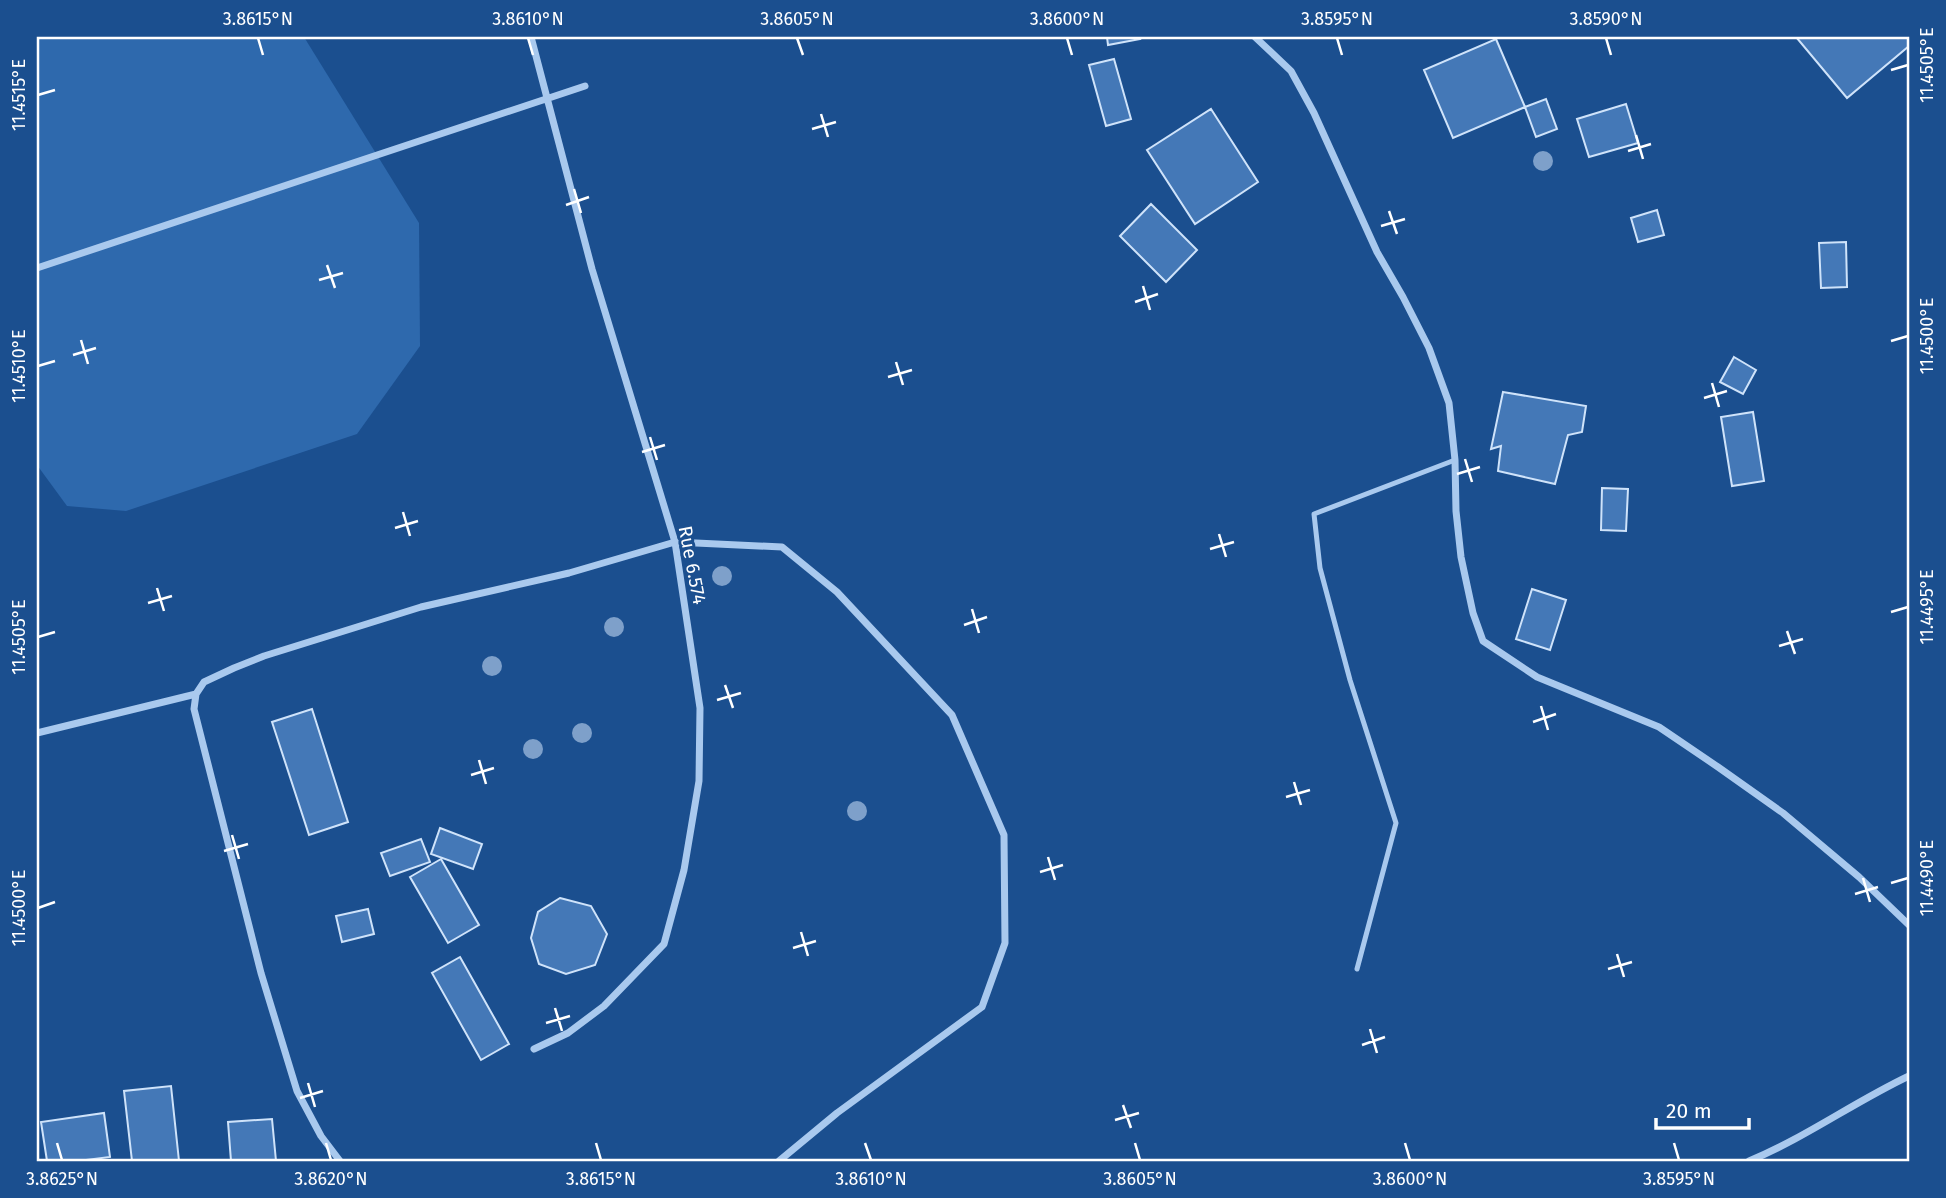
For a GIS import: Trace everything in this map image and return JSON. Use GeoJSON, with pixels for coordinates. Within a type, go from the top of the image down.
{"type":"FeatureCollection","features":[{"type":"Feature","properties":{"kind":"street","name":"Rue 6.574"},"geometry":{"type":"LineString","coordinates":[[531,37],[592,269],[675,542],[699,708],[699,781],[684,870],[664,944],[604,1006],[568,1033],[534,1049]]}},
{"type":"Feature","properties":{"kind":"street"},"geometry":{"type":"LineString","coordinates":[[1255,37],[1291,71],[1377,253],[1429,348],[1449,403],[1461,557],[1473,613],[1483,641],[1537,677],[1659,727],[1718,766],[1783,813],[1859,877],[1909,925]]}},
{"type":"Feature","properties":{"kind":"street"},"geometry":{"type":"LineString","coordinates":[[37,268],[585,86]]}},
{"type":"Feature","properties":{"kind":"street"},"geometry":{"type":"LineString","coordinates":[[340,1161],[321,1136],[297,1091],[261,973],[194,709],[196,694],[204,682],[264,656],[421,607],[569,573],[675,542],[782,547],[837,592],[952,715],[1004,835],[1006,943],[982,1007],[837,1113],[779,1161]]}},
{"type":"Feature","properties":{"kind":"street"},"geometry":{"type":"LineString","coordinates":[[37,733],[196,694]]}},
{"type":"Feature","properties":{"kind":"street"},"geometry":{"type":"LineString","coordinates":[[1749,1161],[1781,1148],[1873,1093],[1909,1076]]}},
{"type":"Feature","properties":{"kind":"lane"},"geometry":{"type":"LineString","coordinates":[[1357,969],[1396,823],[1350,680],[1320,568],[1314,514],[1455,460]]}},
{"type":"Feature","properties":{"kind":"shaded area"},"geometry":{"type":"Polygon","coordinates":[[[37,37],[304,37],[419,223],[420,346],[357,434],[126,511],[67,506],[37,465],[37,37]]]}},
{"type":"Feature","properties":{"kind":"building"},"geometry":{"type":"Polygon","coordinates":[[[1107,37],[1139,37],[1140,39],[1108,45],[1107,37]]]}},
{"type":"Feature","properties":{"kind":"building"},"geometry":{"type":"Polygon","coordinates":[[[1796,37],[1909,37],[1909,46],[1847,98],[1796,37]]]}},
{"type":"Feature","properties":{"kind":"building"},"geometry":{"type":"Polygon","coordinates":[[[1496,39],[1525,107],[1453,138],[1424,70],[1496,39]]]}},
{"type":"Feature","properties":{"kind":"building"},"geometry":{"type":"Polygon","coordinates":[[[1114,59],[1131,119],[1106,126],[1089,65],[1114,59]]]}},
{"type":"Feature","properties":{"kind":"building"},"geometry":{"type":"Polygon","coordinates":[[[1546,99],[1557,129],[1536,137],[1525,107],[1546,99]]]}},
{"type":"Feature","properties":{"kind":"building"},"geometry":{"type":"Polygon","coordinates":[[[1626,104],[1638,143],[1589,157],[1577,119],[1626,104]]]}},
{"type":"Feature","properties":{"kind":"building"},"geometry":{"type":"Polygon","coordinates":[[[1211,109],[1258,182],[1195,224],[1147,150],[1211,109]]]}},
{"type":"Feature","properties":{"kind":"building"},"geometry":{"type":"Polygon","coordinates":[[[1151,204],[1197,250],[1166,282],[1120,236],[1151,204]]]}},
{"type":"Feature","properties":{"kind":"building"},"geometry":{"type":"Polygon","coordinates":[[[1657,210],[1664,235],[1638,242],[1631,218],[1657,210]]]}},
{"type":"Feature","properties":{"kind":"building"},"geometry":{"type":"Polygon","coordinates":[[[1846,242],[1847,287],[1821,288],[1819,243],[1846,242]]]}},
{"type":"Feature","properties":{"kind":"building"},"geometry":{"type":"Polygon","coordinates":[[[1734,357],[1756,370],[1743,394],[1720,382],[1734,357]]]}},
{"type":"Feature","properties":{"kind":"building"},"geometry":{"type":"Polygon","coordinates":[[[1503,392],[1586,406],[1582,432],[1568,435],[1555,484],[1498,471],[1501,446],[1491,449],[1503,392]]]}},
{"type":"Feature","properties":{"kind":"building"},"geometry":{"type":"Polygon","coordinates":[[[1753,412],[1764,481],[1732,486],[1721,417],[1753,412]]]}},
{"type":"Feature","properties":{"kind":"building"},"geometry":{"type":"Polygon","coordinates":[[[1602,488],[1628,489],[1626,531],[1601,530],[1602,488]]]}},
{"type":"Feature","properties":{"kind":"building"},"geometry":{"type":"Polygon","coordinates":[[[1532,589],[1566,600],[1550,650],[1516,639],[1532,589]]]}},
{"type":"Feature","properties":{"kind":"building"},"geometry":{"type":"Polygon","coordinates":[[[312,709],[348,822],[309,835],[272,722],[312,709]]]}},
{"type":"Feature","properties":{"kind":"building"},"geometry":{"type":"Polygon","coordinates":[[[440,828],[482,844],[473,869],[431,854],[440,828]]]}},
{"type":"Feature","properties":{"kind":"building"},"geometry":{"type":"Polygon","coordinates":[[[421,839],[430,862],[390,876],[381,853],[421,839]]]}},
{"type":"Feature","properties":{"kind":"building"},"geometry":{"type":"Polygon","coordinates":[[[441,859],[479,925],[448,943],[410,877],[441,859]]]}},
{"type":"Feature","properties":{"kind":"building"},"geometry":{"type":"Polygon","coordinates":[[[560,898],[591,906],[607,934],[595,965],[566,974],[539,964],[531,938],[538,912],[560,898]]]}},
{"type":"Feature","properties":{"kind":"building"},"geometry":{"type":"Polygon","coordinates":[[[368,909],[374,934],[342,942],[336,916],[368,909]]]}},
{"type":"Feature","properties":{"kind":"building"},"geometry":{"type":"Polygon","coordinates":[[[460,957],[509,1044],[481,1060],[432,973],[460,957]]]}},
{"type":"Feature","properties":{"kind":"building"},"geometry":{"type":"Polygon","coordinates":[[[171,1086],[179,1161],[132,1161],[124,1091],[171,1086]]]}},
{"type":"Feature","properties":{"kind":"building"},"geometry":{"type":"Polygon","coordinates":[[[104,1113],[110,1157],[47,1161],[41,1122],[104,1113]]]}},
{"type":"Feature","properties":{"kind":"building"},"geometry":{"type":"Polygon","coordinates":[[[272,1119],[276,1161],[231,1161],[228,1122],[272,1119]]]}}]}
